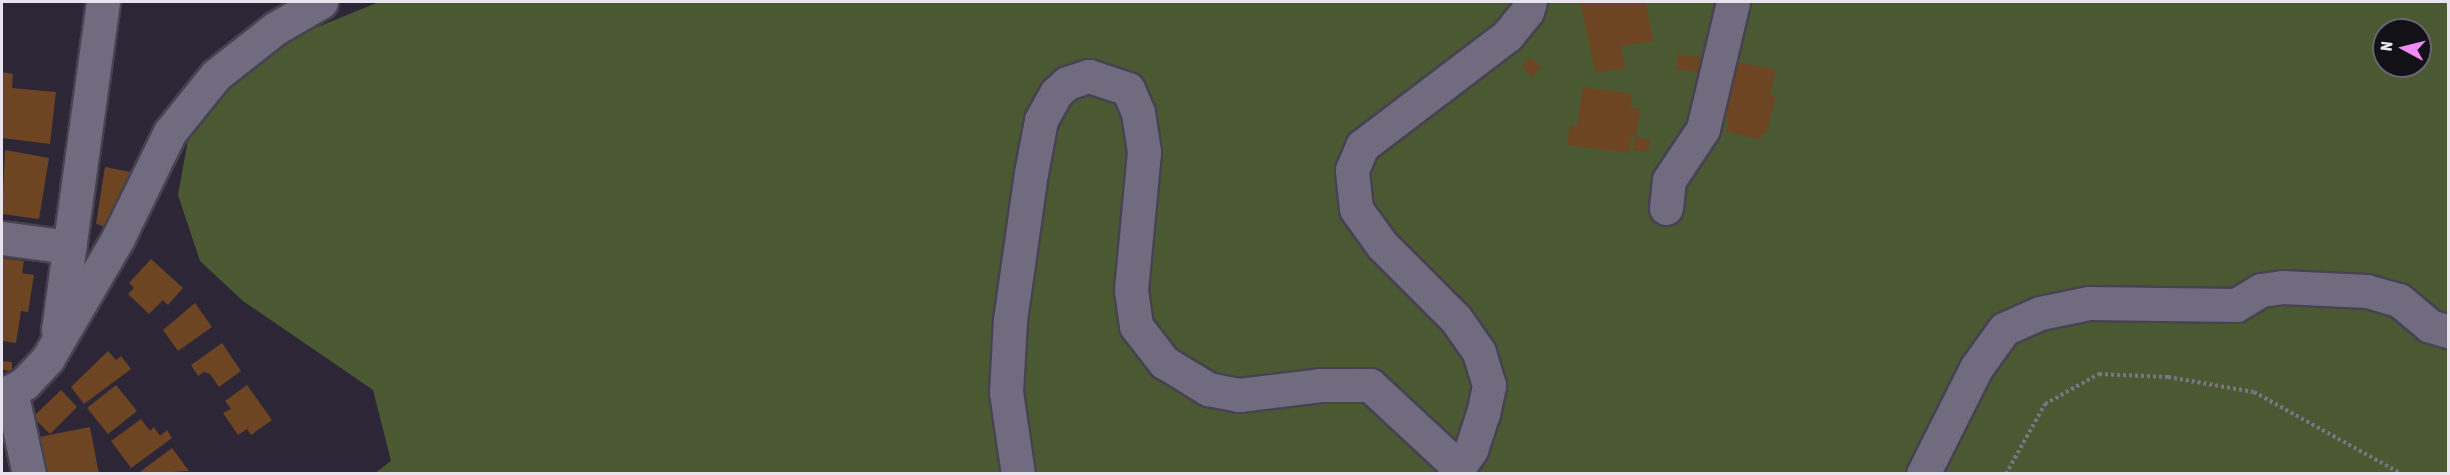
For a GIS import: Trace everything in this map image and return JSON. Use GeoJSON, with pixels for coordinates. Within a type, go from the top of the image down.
{"type":"FeatureCollection","features":[{"type":"Feature","properties":{"kind":"street"},"geometry":{"type":"LineString","coordinates":[[57,343],[103,2]]}},
{"type":"Feature","properties":{"kind":"street"},"geometry":{"type":"LineString","coordinates":[[29,474],[6,394],[25,382],[57,343],[118,238],[170,132],[216,75],[276,28],[321,2]]}},
{"type":"Feature","properties":{"kind":"street"},"geometry":{"type":"LineString","coordinates":[[1018,474],[1006,392],[1010,320],[1031,173],[1041,120],[1056,93],[1067,83],[1089,76],[1128,89],[1138,112],[1144,152],[1131,290],[1136,326],[1164,362],[1208,389],[1239,395],[1320,385],[1370,386],[1455,470],[1471,450],[1483,414],[1489,385],[1479,352],[1456,319],[1382,245],[1356,209],[1352,170],[1362,146],[1507,36],[1527,11],[1530,2]]}},
{"type":"Feature","properties":{"kind":"street"},"geometry":{"type":"LineString","coordinates":[[1666,208],[1669,180],[1703,129],[1733,2]]}},
{"type":"Feature","properties":{"kind":"street"},"geometry":{"type":"LineString","coordinates":[[2,238],[69,247]]}},
{"type":"Feature","properties":{"kind":"street"},"geometry":{"type":"LineString","coordinates":[[1923,474],[1976,368],[1990,348],[2004,329],[2040,313],[2089,303],[2236,305],[2261,290],[2282,287],[2367,291],[2399,300],[2430,326],[2448,331]]}},
{"type":"Feature","properties":{"kind":"path"},"geometry":{"type":"LineString","coordinates":[[2006,474],[2046,404],[2099,374],[2168,377],[2254,392],[2402,474]]}},
{"type":"Feature","properties":{"kind":"green space"},"geometry":{"type":"Polygon","coordinates":[[[379,2],[2448,2],[2448,473],[375,473],[391,461],[373,390],[243,301],[200,261],[178,195],[189,134],[247,66],[288,39],[379,2]]]}},
{"type":"Feature","properties":{"kind":"building"},"geometry":{"type":"Polygon","coordinates":[[[1580,2],[1646,2],[1653,41],[1621,46],[1625,68],[1596,73],[1580,2]]]}},
{"type":"Feature","properties":{"kind":"building"},"geometry":{"type":"Polygon","coordinates":[[[1678,54],[1706,58],[1704,73],[1676,69],[1678,54]]]}},
{"type":"Feature","properties":{"kind":"building"},"geometry":{"type":"Polygon","coordinates":[[[1530,58],[1541,67],[1533,77],[1522,67],[1530,58]]]}},
{"type":"Feature","properties":{"kind":"building"},"geometry":{"type":"Polygon","coordinates":[[[1737,62],[1776,70],[1770,94],[1776,96],[1766,134],[1762,133],[1760,140],[1726,131],[1729,119],[1722,117],[1737,62]]]}},
{"type":"Feature","properties":{"kind":"building"},"geometry":{"type":"Polygon","coordinates":[[[2,72],[13,74],[12,88],[56,92],[50,144],[2,138],[2,72]]]}},
{"type":"Feature","properties":{"kind":"building"},"geometry":{"type":"Polygon","coordinates":[[[1583,87],[1632,94],[1630,107],[1640,109],[1636,137],[1631,136],[1629,153],[1567,145],[1570,125],[1577,127],[1583,87]]]}},
{"type":"Feature","properties":{"kind":"building"},"geometry":{"type":"Polygon","coordinates":[[[1634,138],[1650,140],[1648,152],[1633,150],[1634,138]]]}},
{"type":"Feature","properties":{"kind":"building"},"geometry":{"type":"Polygon","coordinates":[[[5,150],[49,158],[39,219],[2,214],[5,150]]]}},
{"type":"Feature","properties":{"kind":"building"},"geometry":{"type":"Polygon","coordinates":[[[105,167],[131,172],[106,227],[96,224],[105,167]]]}},
{"type":"Feature","properties":{"kind":"building"},"geometry":{"type":"Polygon","coordinates":[[[2,258],[24,261],[22,273],[34,275],[28,312],[21,311],[16,343],[2,341],[2,258]]]}},
{"type":"Feature","properties":{"kind":"building"},"geometry":{"type":"Polygon","coordinates":[[[151,259],[183,288],[168,305],[163,300],[149,314],[128,294],[134,288],[129,283],[151,259]]]}},
{"type":"Feature","properties":{"kind":"building"},"geometry":{"type":"Polygon","coordinates":[[[195,303],[212,327],[178,351],[163,330],[195,303]]]}},
{"type":"Feature","properties":{"kind":"building"},"geometry":{"type":"Polygon","coordinates":[[[222,343],[241,371],[219,387],[210,374],[204,372],[198,376],[191,365],[222,343]]]}},
{"type":"Feature","properties":{"kind":"building"},"geometry":{"type":"Polygon","coordinates":[[[108,351],[116,360],[121,356],[131,369],[84,404],[71,387],[108,351]]]}},
{"type":"Feature","properties":{"kind":"building"},"geometry":{"type":"Polygon","coordinates":[[[2,361],[12,362],[12,371],[2,370],[2,361]]]}},
{"type":"Feature","properties":{"kind":"building"},"geometry":{"type":"Polygon","coordinates":[[[116,385],[137,411],[108,434],[87,408],[116,385]]]}},
{"type":"Feature","properties":{"kind":"building"},"geometry":{"type":"Polygon","coordinates":[[[247,385],[272,420],[251,435],[247,429],[238,435],[223,413],[231,409],[225,401],[247,385]]]}},
{"type":"Feature","properties":{"kind":"building"},"geometry":{"type":"Polygon","coordinates":[[[61,390],[77,407],[50,434],[33,417],[61,390]]]}},
{"type":"Feature","properties":{"kind":"building"},"geometry":{"type":"Polygon","coordinates":[[[141,419],[150,431],[154,427],[160,436],[167,430],[172,438],[131,468],[111,441],[141,419]]]}},
{"type":"Feature","properties":{"kind":"building"},"geometry":{"type":"Polygon","coordinates":[[[90,427],[99,474],[35,474],[32,458],[43,456],[39,437],[90,427]]]}},
{"type":"Feature","properties":{"kind":"building"},"geometry":{"type":"Polygon","coordinates":[[[172,448],[189,471],[137,474],[172,448]]]}}]}
